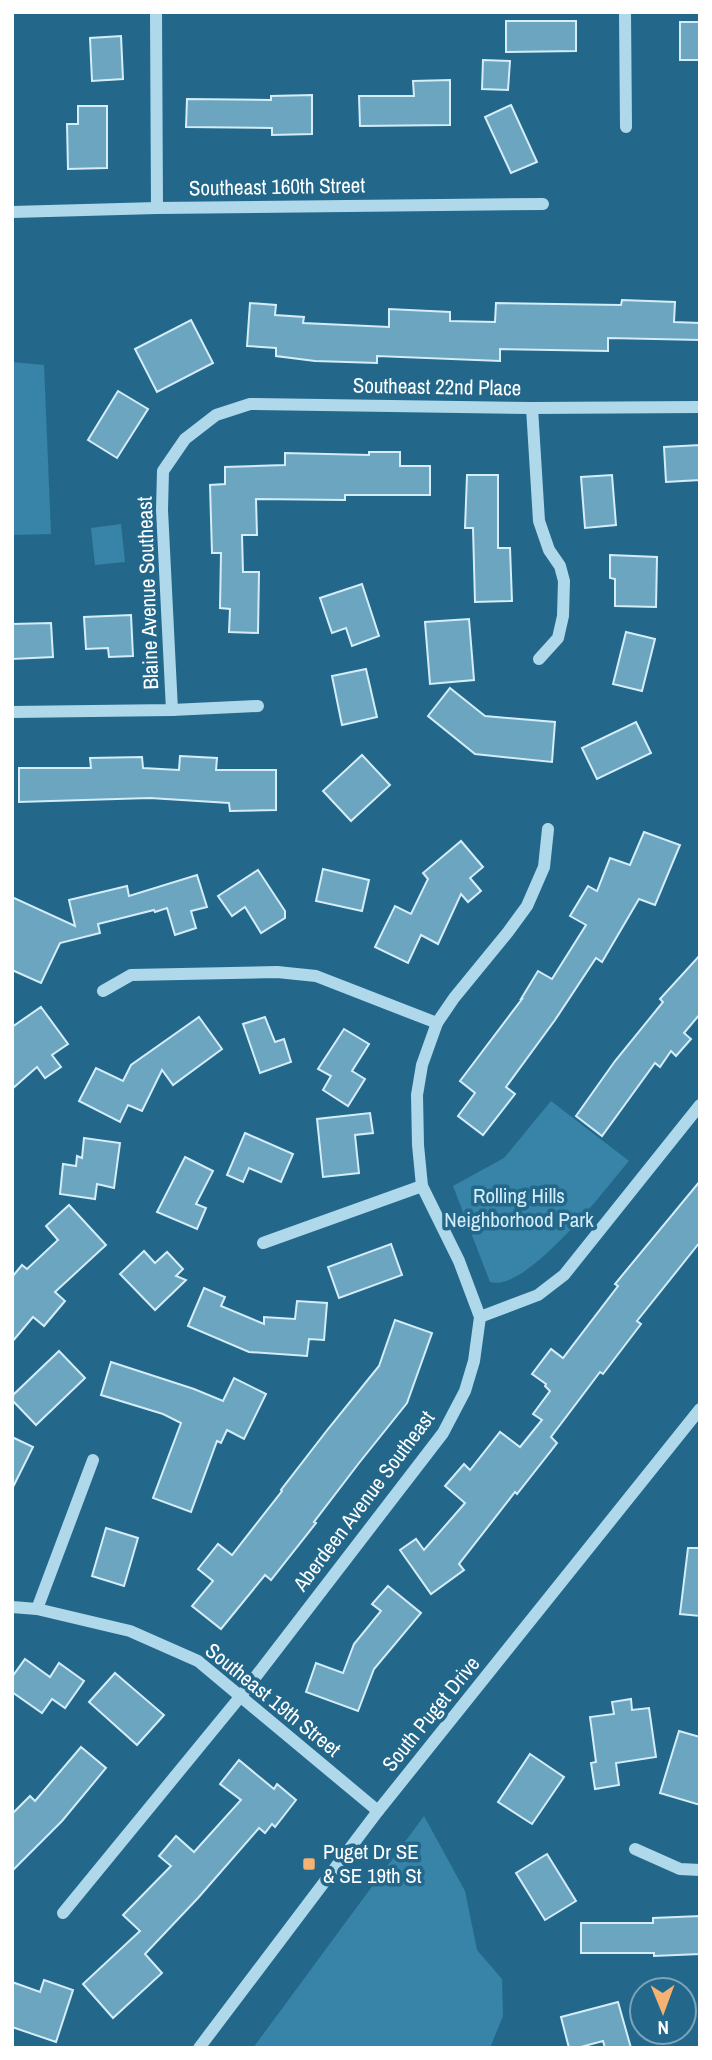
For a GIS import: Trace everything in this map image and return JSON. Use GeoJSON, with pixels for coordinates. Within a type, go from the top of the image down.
{"type":"FeatureCollection","features":[{"type":"Feature","properties":{"kind":"street"},"geometry":{"type":"LineString","coordinates":[[156,12],[157,208]]}},
{"type":"Feature","properties":{"kind":"street"},"geometry":{"type":"LineString","coordinates":[[625,12],[626,127]]}},
{"type":"Feature","properties":{"kind":"street","name":"Southeast 160th Street"},"geometry":{"type":"LineString","coordinates":[[12,212],[543,204]]}},
{"type":"Feature","properties":{"kind":"street","name":"Southeast 22nd Place"},"geometry":{"type":"LineString","coordinates":[[185,439],[216,415],[250,404],[532,408],[700,407]]}},
{"type":"Feature","properties":{"kind":"street"},"geometry":{"type":"LineString","coordinates":[[532,408],[540,521],[548,550],[560,566],[564,581],[563,616],[558,638],[539,659]]}},
{"type":"Feature","properties":{"kind":"street","name":"Blaine Avenue Southeast"},"geometry":{"type":"LineString","coordinates":[[172,710],[162,510],[163,471],[185,439]]}},
{"type":"Feature","properties":{"kind":"street"},"geometry":{"type":"LineString","coordinates":[[12,712],[258,706]]}},
{"type":"Feature","properties":{"kind":"street","name":"Aberdeen Avenue Southeast"},"geometry":{"type":"LineString","coordinates":[[63,1913],[240,1697],[443,1433],[465,1391],[474,1361],[480,1317],[459,1261],[422,1186],[417,1095],[422,1065],[437,1023],[527,906],[544,867],[548,829]]}},
{"type":"Feature","properties":{"kind":"street"},"geometry":{"type":"LineString","coordinates":[[103,991],[131,975],[277,972],[316,976],[437,1023]]}},
{"type":"Feature","properties":{"kind":"street"},"geometry":{"type":"LineString","coordinates":[[480,1317],[538,1294],[564,1275],[700,1105]]}},
{"type":"Feature","properties":{"kind":"street"},"geometry":{"type":"LineString","coordinates":[[263,1243],[422,1186]]}},
{"type":"Feature","properties":{"kind":"street","name":"South Puget Drive"},"geometry":{"type":"LineString","coordinates":[[199,2048],[378,1811],[700,1409]]}},
{"type":"Feature","properties":{"kind":"street"},"geometry":{"type":"LineString","coordinates":[[37,1609],[93,1460]]}},
{"type":"Feature","properties":{"kind":"street","name":"Southeast 19th Street"},"geometry":{"type":"LineString","coordinates":[[12,1607],[37,1609],[130,1630],[198,1661],[378,1811]]}},
{"type":"Feature","properties":{"kind":"street"},"geometry":{"type":"LineString","coordinates":[[635,1850],[680,1870],[700,1870]]}},
{"type":"Feature","properties":{"kind":"green space"},"geometry":{"type":"Polygon","coordinates":[[[12,362],[44,365],[51,534],[12,535],[12,362]]]}},
{"type":"Feature","properties":{"kind":"green space"},"geometry":{"type":"Polygon","coordinates":[[[121,524],[125,562],[95,565],[91,528],[121,524]]]}},
{"type":"Feature","properties":{"kind":"green space","name":"Rolling Hills Neighborhood Park"},"geometry":{"type":"Polygon","coordinates":[[[551,1101],[629,1161],[585,1214],[544,1256],[524,1272],[506,1281],[490,1282],[453,1186],[504,1158],[551,1101]]]}},
{"type":"Feature","properties":{"kind":"green space"},"geometry":{"type":"Polygon","coordinates":[[[424,1816],[465,1891],[477,1950],[502,1979],[503,2016],[490,2048],[253,2048],[424,1816]]]}},
{"type":"Feature","properties":{"kind":"building"},"geometry":{"type":"Polygon","coordinates":[[[506,21],[576,21],[576,51],[506,52],[506,21]]]}},
{"type":"Feature","properties":{"kind":"building"},"geometry":{"type":"Polygon","coordinates":[[[680,22],[700,22],[700,60],[680,60],[680,22]]]}},
{"type":"Feature","properties":{"kind":"building"},"geometry":{"type":"Polygon","coordinates":[[[121,36],[123,79],[92,81],[90,38],[121,36]]]}},
{"type":"Feature","properties":{"kind":"building"},"geometry":{"type":"Polygon","coordinates":[[[483,60],[510,61],[508,90],[482,89],[483,60]]]}},
{"type":"Feature","properties":{"kind":"building"},"geometry":{"type":"Polygon","coordinates":[[[450,80],[450,125],[360,126],[359,96],[414,96],[413,81],[450,80]]]}},
{"type":"Feature","properties":{"kind":"building"},"geometry":{"type":"Polygon","coordinates":[[[312,95],[312,134],[272,135],[272,128],[186,127],[187,99],[271,100],[271,96],[312,95]]]}},
{"type":"Feature","properties":{"kind":"building"},"geometry":{"type":"Polygon","coordinates":[[[511,105],[537,162],[511,173],[485,117],[511,105]]]}},
{"type":"Feature","properties":{"kind":"building"},"geometry":{"type":"Polygon","coordinates":[[[78,106],[107,106],[107,168],[68,169],[67,124],[78,124],[78,106]]]}},
{"type":"Feature","properties":{"kind":"building"},"geometry":{"type":"Polygon","coordinates":[[[622,300],[675,302],[674,322],[700,323],[700,340],[608,338],[608,351],[500,349],[500,361],[377,356],[377,363],[315,361],[276,356],[276,348],[247,346],[250,303],[276,305],[275,315],[304,317],[303,323],[389,327],[389,309],[450,312],[450,321],[495,322],[496,303],[621,305],[622,300]]]}},
{"type":"Feature","properties":{"kind":"building"},"geometry":{"type":"Polygon","coordinates":[[[191,320],[213,363],[157,392],[135,349],[191,320]]]}},
{"type":"Feature","properties":{"kind":"building"},"geometry":{"type":"Polygon","coordinates":[[[118,391],[148,409],[117,458],[88,440],[118,391]]]}},
{"type":"Feature","properties":{"kind":"building"},"geometry":{"type":"Polygon","coordinates":[[[700,445],[700,480],[666,482],[664,447],[700,445]]]}},
{"type":"Feature","properties":{"kind":"building"},"geometry":{"type":"Polygon","coordinates":[[[369,452],[400,452],[400,466],[430,466],[430,495],[345,495],[345,500],[256,499],[257,535],[242,535],[243,572],[259,572],[258,633],[229,632],[230,609],[220,608],[221,553],[212,553],[210,485],[225,484],[225,467],[285,465],[285,453],[369,455],[369,452]]]}},
{"type":"Feature","properties":{"kind":"building"},"geometry":{"type":"Polygon","coordinates":[[[467,475],[498,475],[498,548],[510,548],[512,601],[475,602],[473,528],[465,528],[467,475]]]}},
{"type":"Feature","properties":{"kind":"building"},"geometry":{"type":"Polygon","coordinates":[[[612,475],[616,525],[585,528],[581,477],[612,475]]]}},
{"type":"Feature","properties":{"kind":"building"},"geometry":{"type":"Polygon","coordinates":[[[610,555],[657,557],[656,607],[615,606],[615,579],[610,578],[610,555]]]}},
{"type":"Feature","properties":{"kind":"building"},"geometry":{"type":"Polygon","coordinates":[[[362,584],[379,636],[352,646],[346,628],[332,633],[320,598],[362,584]]]}},
{"type":"Feature","properties":{"kind":"building"},"geometry":{"type":"Polygon","coordinates":[[[131,615],[133,656],[109,657],[108,648],[86,649],[84,617],[131,615]]]}},
{"type":"Feature","properties":{"kind":"building"},"geometry":{"type":"Polygon","coordinates":[[[469,619],[474,680],[430,684],[425,622],[469,619]]]}},
{"type":"Feature","properties":{"kind":"building"},"geometry":{"type":"Polygon","coordinates":[[[51,623],[53,657],[12,659],[12,624],[51,623]]]}},
{"type":"Feature","properties":{"kind":"building"},"geometry":{"type":"Polygon","coordinates":[[[626,632],[655,639],[642,691],[613,684],[626,632]]]}},
{"type":"Feature","properties":{"kind":"building"},"geometry":{"type":"Polygon","coordinates":[[[366,669],[377,717],[342,725],[332,676],[366,669]]]}},
{"type":"Feature","properties":{"kind":"building"},"geometry":{"type":"Polygon","coordinates":[[[450,688],[485,716],[555,722],[552,762],[475,754],[428,716],[450,688]]]}},
{"type":"Feature","properties":{"kind":"building"},"geometry":{"type":"Polygon","coordinates":[[[636,722],[651,753],[597,779],[582,748],[636,722]]]}},
{"type":"Feature","properties":{"kind":"building"},"geometry":{"type":"Polygon","coordinates":[[[362,755],[390,785],[351,821],[323,791],[362,755]]]}},
{"type":"Feature","properties":{"kind":"building"},"geometry":{"type":"Polygon","coordinates":[[[180,756],[217,758],[216,770],[276,770],[276,810],[230,811],[229,803],[150,798],[19,802],[19,768],[91,768],[90,758],[142,757],[143,768],[179,770],[180,756]]]}},
{"type":"Feature","properties":{"kind":"building"},"geometry":{"type":"Polygon","coordinates":[[[644,832],[680,845],[655,905],[639,899],[602,962],[596,958],[506,1087],[515,1094],[483,1135],[458,1116],[475,1093],[460,1081],[522,999],[538,971],[552,979],[586,925],[570,916],[588,886],[597,891],[610,858],[630,865],[644,832]]]}},
{"type":"Feature","properties":{"kind":"building"},"geometry":{"type":"Polygon","coordinates":[[[461,841],[483,867],[470,878],[481,891],[468,902],[461,894],[438,944],[421,935],[408,963],[375,947],[395,906],[411,914],[428,879],[423,873],[461,841]]]}},
{"type":"Feature","properties":{"kind":"building"},"geometry":{"type":"Polygon","coordinates":[[[323,869],[369,880],[362,911],[316,901],[323,869]]]}},
{"type":"Feature","properties":{"kind":"building"},"geometry":{"type":"Polygon","coordinates":[[[258,870],[285,911],[285,918],[261,933],[245,907],[232,916],[218,896],[258,870]]]}},
{"type":"Feature","properties":{"kind":"building"},"geometry":{"type":"Polygon","coordinates":[[[197,875],[207,907],[191,911],[196,928],[175,935],[167,908],[155,912],[154,910],[98,924],[100,933],[60,943],[41,983],[12,970],[12,897],[75,926],[69,900],[127,886],[129,896],[197,875]]]}},
{"type":"Feature","properties":{"kind":"building"},"geometry":{"type":"Polygon","coordinates":[[[700,955],[700,1014],[684,1033],[691,1039],[676,1056],[671,1051],[660,1067],[655,1063],[602,1136],[576,1116],[615,1061],[663,1002],[660,999],[700,955]]]}},
{"type":"Feature","properties":{"kind":"building"},"geometry":{"type":"Polygon","coordinates":[[[41,1007],[68,1044],[52,1055],[61,1067],[45,1078],[37,1067],[12,1089],[12,1027],[41,1007]]]}},
{"type":"Feature","properties":{"kind":"building"},"geometry":{"type":"Polygon","coordinates":[[[199,1017],[222,1049],[173,1085],[162,1070],[142,1111],[128,1105],[120,1122],[79,1101],[96,1068],[123,1081],[131,1065],[199,1017]]]}},
{"type":"Feature","properties":{"kind":"building"},"geometry":{"type":"Polygon","coordinates":[[[265,1017],[275,1042],[284,1039],[291,1062],[260,1073],[243,1024],[265,1017]]]}},
{"type":"Feature","properties":{"kind":"building"},"geometry":{"type":"Polygon","coordinates":[[[344,1029],[369,1044],[352,1071],[365,1079],[348,1106],[323,1090],[331,1076],[318,1069],[344,1029]]]}},
{"type":"Feature","properties":{"kind":"building"},"geometry":{"type":"Polygon","coordinates":[[[370,1113],[373,1133],[355,1135],[359,1173],[323,1177],[317,1119],[370,1113]]]}},
{"type":"Feature","properties":{"kind":"building"},"geometry":{"type":"Polygon","coordinates":[[[245,1133],[293,1154],[281,1182],[249,1168],[243,1182],[227,1175],[245,1133]]]}},
{"type":"Feature","properties":{"kind":"building"},"geometry":{"type":"Polygon","coordinates":[[[84,1138],[120,1143],[114,1188],[97,1184],[95,1199],[60,1194],[63,1164],[76,1166],[77,1156],[82,1158],[84,1138]]]}},
{"type":"Feature","properties":{"kind":"building"},"geometry":{"type":"Polygon","coordinates":[[[185,1157],[213,1171],[196,1204],[206,1208],[197,1229],[157,1212],[185,1157]]]}},
{"type":"Feature","properties":{"kind":"building"},"geometry":{"type":"Polygon","coordinates":[[[700,1181],[700,1242],[637,1321],[641,1324],[603,1374],[600,1372],[551,1437],[557,1443],[459,1564],[464,1570],[431,1594],[400,1550],[416,1539],[424,1550],[465,1503],[445,1486],[464,1464],[470,1470],[500,1432],[520,1447],[542,1420],[533,1414],[550,1391],[546,1384],[532,1374],[551,1349],[563,1358],[618,1286],[615,1284],[700,1181]]]}},
{"type":"Feature","properties":{"kind":"building"},"geometry":{"type":"Polygon","coordinates":[[[69,1205],[106,1245],[55,1292],[65,1301],[44,1326],[33,1317],[12,1342],[12,1277],[22,1265],[27,1269],[58,1240],[46,1226],[69,1205]]]}},
{"type":"Feature","properties":{"kind":"building"},"geometry":{"type":"Polygon","coordinates":[[[391,1244],[402,1275],[339,1298],[328,1267],[391,1244]]]}},
{"type":"Feature","properties":{"kind":"building"},"geometry":{"type":"Polygon","coordinates":[[[144,1251],[155,1263],[167,1252],[183,1269],[176,1276],[186,1280],[155,1310],[120,1274],[144,1251]]]}},
{"type":"Feature","properties":{"kind":"building"},"geometry":{"type":"Polygon","coordinates":[[[204,1288],[225,1297],[221,1306],[264,1324],[264,1317],[295,1319],[297,1301],[327,1303],[324,1340],[309,1339],[307,1356],[249,1352],[188,1326],[204,1288]]]}},
{"type":"Feature","properties":{"kind":"building"},"geometry":{"type":"Polygon","coordinates":[[[395,1320],[432,1333],[407,1403],[271,1580],[265,1575],[221,1629],[192,1606],[213,1581],[198,1569],[218,1544],[232,1555],[379,1366],[395,1320]]]}},
{"type":"Feature","properties":{"kind":"building"},"geometry":{"type":"Polygon","coordinates":[[[59,1351],[85,1378],[36,1425],[12,1400],[12,1396],[59,1351]]]}},
{"type":"Feature","properties":{"kind":"building"},"geometry":{"type":"Polygon","coordinates":[[[111,1362],[223,1401],[234,1378],[266,1394],[244,1439],[227,1430],[221,1443],[217,1441],[191,1512],[153,1498],[181,1423],[163,1414],[101,1395],[111,1362]]]}},
{"type":"Feature","properties":{"kind":"building"},"geometry":{"type":"Polygon","coordinates":[[[12,1437],[33,1447],[12,1489],[12,1437]]]}},
{"type":"Feature","properties":{"kind":"building"},"geometry":{"type":"Polygon","coordinates":[[[106,1528],[138,1538],[124,1586],[92,1576],[106,1528]]]}},
{"type":"Feature","properties":{"kind":"building"},"geometry":{"type":"Polygon","coordinates":[[[688,1548],[700,1548],[700,1616],[680,1614],[688,1548]]]}},
{"type":"Feature","properties":{"kind":"building"},"geometry":{"type":"Polygon","coordinates":[[[388,1586],[421,1613],[374,1669],[358,1711],[306,1692],[316,1663],[343,1673],[354,1644],[381,1611],[372,1604],[388,1586]]]}},
{"type":"Feature","properties":{"kind":"building"},"geometry":{"type":"Polygon","coordinates":[[[25,1659],[50,1677],[59,1663],[84,1681],[65,1708],[52,1699],[42,1713],[12,1692],[12,1677],[25,1659]]]}},
{"type":"Feature","properties":{"kind":"building"},"geometry":{"type":"Polygon","coordinates":[[[115,1673],[164,1715],[137,1745],[89,1702],[115,1673]]]}},
{"type":"Feature","properties":{"kind":"building"},"geometry":{"type":"Polygon","coordinates":[[[631,1699],[632,1710],[649,1708],[656,1757],[616,1763],[619,1785],[595,1789],[591,1763],[596,1762],[590,1717],[614,1714],[612,1702],[631,1699]]]}},
{"type":"Feature","properties":{"kind":"building"},"geometry":{"type":"Polygon","coordinates":[[[679,1731],[700,1737],[700,1805],[660,1793],[679,1731]]]}},
{"type":"Feature","properties":{"kind":"building"},"geometry":{"type":"Polygon","coordinates":[[[81,1747],[106,1768],[62,1821],[12,1871],[12,1814],[30,1796],[35,1801],[81,1747]]]}},
{"type":"Feature","properties":{"kind":"building"},"geometry":{"type":"Polygon","coordinates":[[[530,1754],[564,1777],[532,1824],[498,1802],[530,1754]]]}},
{"type":"Feature","properties":{"kind":"building"},"geometry":{"type":"Polygon","coordinates":[[[239,1760],[274,1789],[277,1784],[296,1800],[275,1827],[272,1824],[265,1833],[259,1828],[145,1954],[162,1973],[113,2018],[83,1984],[140,1931],[123,1915],[171,1866],[159,1856],[176,1836],[194,1852],[241,1800],[220,1784],[239,1760]]]}},
{"type":"Feature","properties":{"kind":"building"},"geometry":{"type":"Polygon","coordinates":[[[547,1854],[576,1901],[545,1920],[516,1873],[547,1854]]]}},
{"type":"Feature","properties":{"kind":"building"},"geometry":{"type":"Polygon","coordinates":[[[700,1916],[700,1954],[654,1956],[654,1953],[581,1953],[581,1923],[653,1923],[653,1918],[700,1916]]]}},
{"type":"Feature","properties":{"kind":"building"},"geometry":{"type":"Polygon","coordinates":[[[44,1980],[73,1990],[56,2042],[12,2027],[12,1982],[40,1992],[44,1980]]]}},
{"type":"Feature","properties":{"kind":"building"},"geometry":{"type":"Polygon","coordinates":[[[618,2002],[628,2046],[631,2048],[605,2048],[603,2041],[569,2048],[561,2017],[618,2002]]]}},
{"type":"Feature","properties":{"kind":"place","name":"Puget Dr SE & SE 19th St"},"geometry":{"type":"Point","coordinates":[309,1864]}}]}
